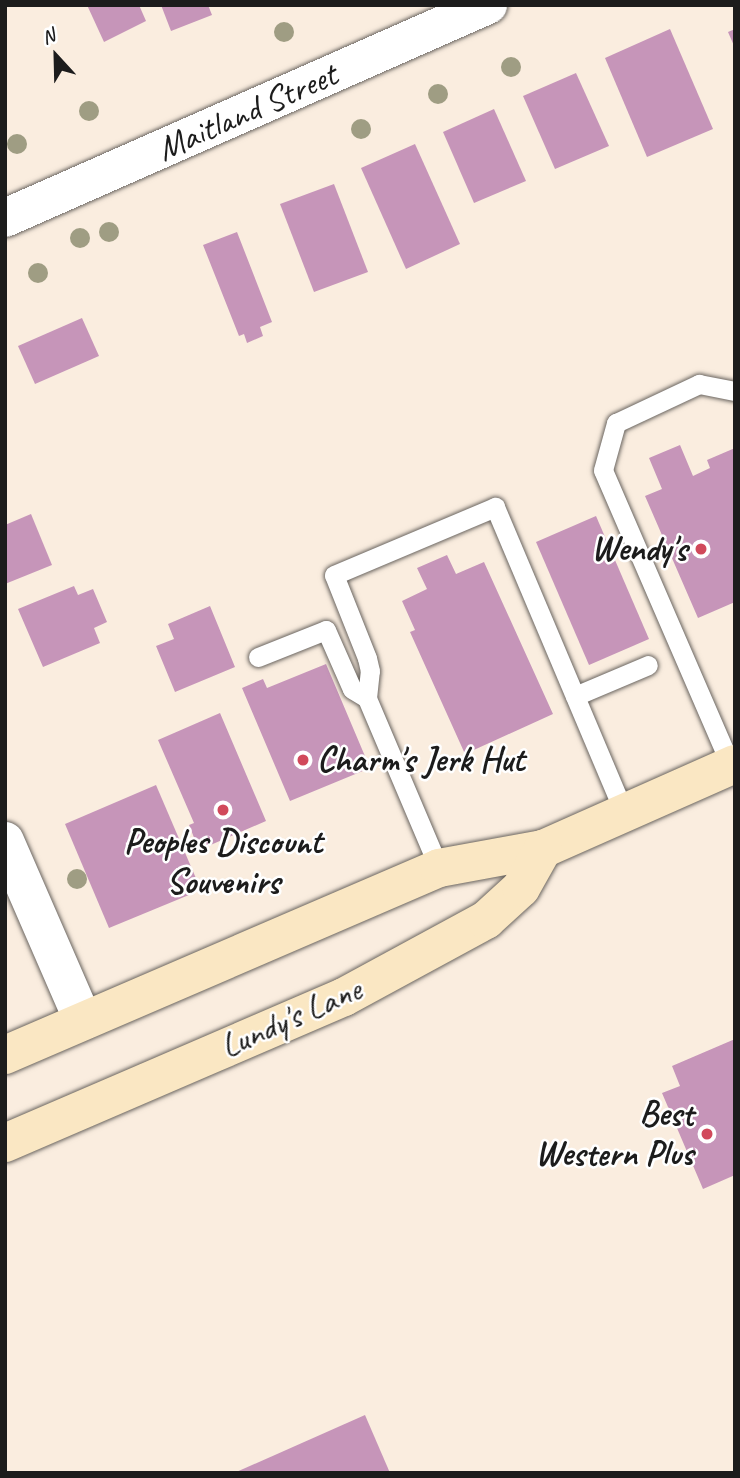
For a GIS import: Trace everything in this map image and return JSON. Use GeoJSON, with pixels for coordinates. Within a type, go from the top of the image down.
{"type":"FeatureCollection","features":[{"type":"Feature","properties":{"kind":"main road"},"geometry":{"type":"LineString","coordinates":[[5,1055],[439,868],[543,849],[733,765]]}},
{"type":"Feature","properties":{"kind":"main road","name":"Lundy's Lane"},"geometry":{"type":"LineString","coordinates":[[5,1143],[344,997],[427,952],[502,908],[521,888],[543,849]]}},
{"type":"Feature","properties":{"kind":"street","name":"Maitland Street"},"geometry":{"type":"LineString","coordinates":[[5,218],[488,5]]}},
{"type":"Feature","properties":{"kind":"street"},"geometry":{"type":"LineString","coordinates":[[5,841],[83,1020]]}},
{"type":"Feature","properties":{"kind":"lane"},"geometry":{"type":"LineString","coordinates":[[733,765],[603,470],[616,423],[699,384],[735,391]]}},
{"type":"Feature","properties":{"kind":"lane"},"geometry":{"type":"LineString","coordinates":[[439,868],[367,698],[370,671],[367,659],[334,575],[495,507],[624,812]]}},
{"type":"Feature","properties":{"kind":"lane"},"geometry":{"type":"LineString","coordinates":[[258,657],[326,630],[352,689],[367,698]]}},
{"type":"Feature","properties":{"kind":"lane"},"geometry":{"type":"LineString","coordinates":[[575,696],[648,665]]}},
{"type":"Feature","properties":{"kind":"building"},"geometry":{"type":"Polygon","coordinates":[[[87,5],[139,5],[146,21],[104,42],[87,5]]]}},
{"type":"Feature","properties":{"kind":"building"},"geometry":{"type":"Polygon","coordinates":[[[161,5],[208,5],[212,15],[171,31],[161,5]]]}},
{"type":"Feature","properties":{"kind":"building"},"geometry":{"type":"Polygon","coordinates":[[[670,29],[713,129],[647,157],[605,58],[670,29]]]}},
{"type":"Feature","properties":{"kind":"building"},"geometry":{"type":"Polygon","coordinates":[[[735,29],[735,48],[728,32],[735,29]]]}},
{"type":"Feature","properties":{"kind":"building"},"geometry":{"type":"Polygon","coordinates":[[[576,73],[609,146],[555,169],[523,96],[576,73]]]}},
{"type":"Feature","properties":{"kind":"building"},"geometry":{"type":"Polygon","coordinates":[[[494,109],[526,181],[474,203],[443,132],[494,109]]]}},
{"type":"Feature","properties":{"kind":"building"},"geometry":{"type":"Polygon","coordinates":[[[415,144],[460,244],[406,269],[361,168],[415,144]]]}},
{"type":"Feature","properties":{"kind":"building"},"geometry":{"type":"Polygon","coordinates":[[[334,184],[368,272],[314,292],[280,204],[334,184]]]}},
{"type":"Feature","properties":{"kind":"building"},"geometry":{"type":"Polygon","coordinates":[[[237,232],[272,322],[260,327],[263,336],[247,343],[244,334],[239,336],[203,245],[237,232]]]}},
{"type":"Feature","properties":{"kind":"building"},"geometry":{"type":"Polygon","coordinates":[[[82,318],[99,356],[35,384],[18,346],[82,318]]]}},
{"type":"Feature","properties":{"kind":"building","name":"Wendy's"},"geometry":{"type":"Polygon","coordinates":[[[680,445],[693,476],[710,468],[707,460],[735,448],[735,602],[698,618],[645,496],[662,489],[649,458],[680,445]]]}},
{"type":"Feature","properties":{"kind":"building"},"geometry":{"type":"Polygon","coordinates":[[[31,514],[52,565],[5,584],[5,525],[31,514]]]}},
{"type":"Feature","properties":{"kind":"building"},"geometry":{"type":"Polygon","coordinates":[[[596,516],[649,639],[589,665],[536,542],[596,516]]]}},
{"type":"Feature","properties":{"kind":"building"},"geometry":{"type":"Polygon","coordinates":[[[447,555],[456,574],[484,562],[553,714],[465,754],[410,632],[415,630],[402,601],[427,589],[417,568],[447,555]]]}},
{"type":"Feature","properties":{"kind":"building"},"geometry":{"type":"Polygon","coordinates":[[[74,586],[78,595],[93,589],[107,622],[94,628],[100,643],[43,667],[18,609],[74,586]]]}},
{"type":"Feature","properties":{"kind":"building"},"geometry":{"type":"Polygon","coordinates":[[[210,606],[235,667],[175,692],[156,646],[174,639],[168,624],[210,606]]]}},
{"type":"Feature","properties":{"kind":"building"},"geometry":{"type":"Polygon","coordinates":[[[326,664],[370,768],[290,801],[242,688],[263,679],[267,688],[326,664]]]}},
{"type":"Feature","properties":{"kind":"building"},"geometry":{"type":"Polygon","coordinates":[[[220,713],[266,821],[199,850],[189,825],[194,823],[158,740],[220,713]]]}},
{"type":"Feature","properties":{"kind":"building"},"geometry":{"type":"Polygon","coordinates":[[[156,785],[201,890],[109,928],[65,824],[156,785]]]}},
{"type":"Feature","properties":{"kind":"building","name":"Best Western Plus"},"geometry":{"type":"Polygon","coordinates":[[[735,1039],[735,1175],[703,1189],[662,1093],[680,1086],[672,1066],[735,1039]]]}},
{"type":"Feature","properties":{"kind":"building"},"geometry":{"type":"Polygon","coordinates":[[[365,1415],[390,1473],[234,1473],[365,1415]]]}},
{"type":"Feature","properties":{"kind":"place","name":"Wendy's"},"geometry":{"type":"Point","coordinates":[701,549]}},
{"type":"Feature","properties":{"kind":"place","name":"Charm's Jerk Hut"},"geometry":{"type":"Point","coordinates":[303,760]}},
{"type":"Feature","properties":{"kind":"place","name":"Peoples Discount Souvenirs"},"geometry":{"type":"Point","coordinates":[223,810]}},
{"type":"Feature","properties":{"kind":"place","name":"Best Western Plus"},"geometry":{"type":"Point","coordinates":[707,1134]}}]}
